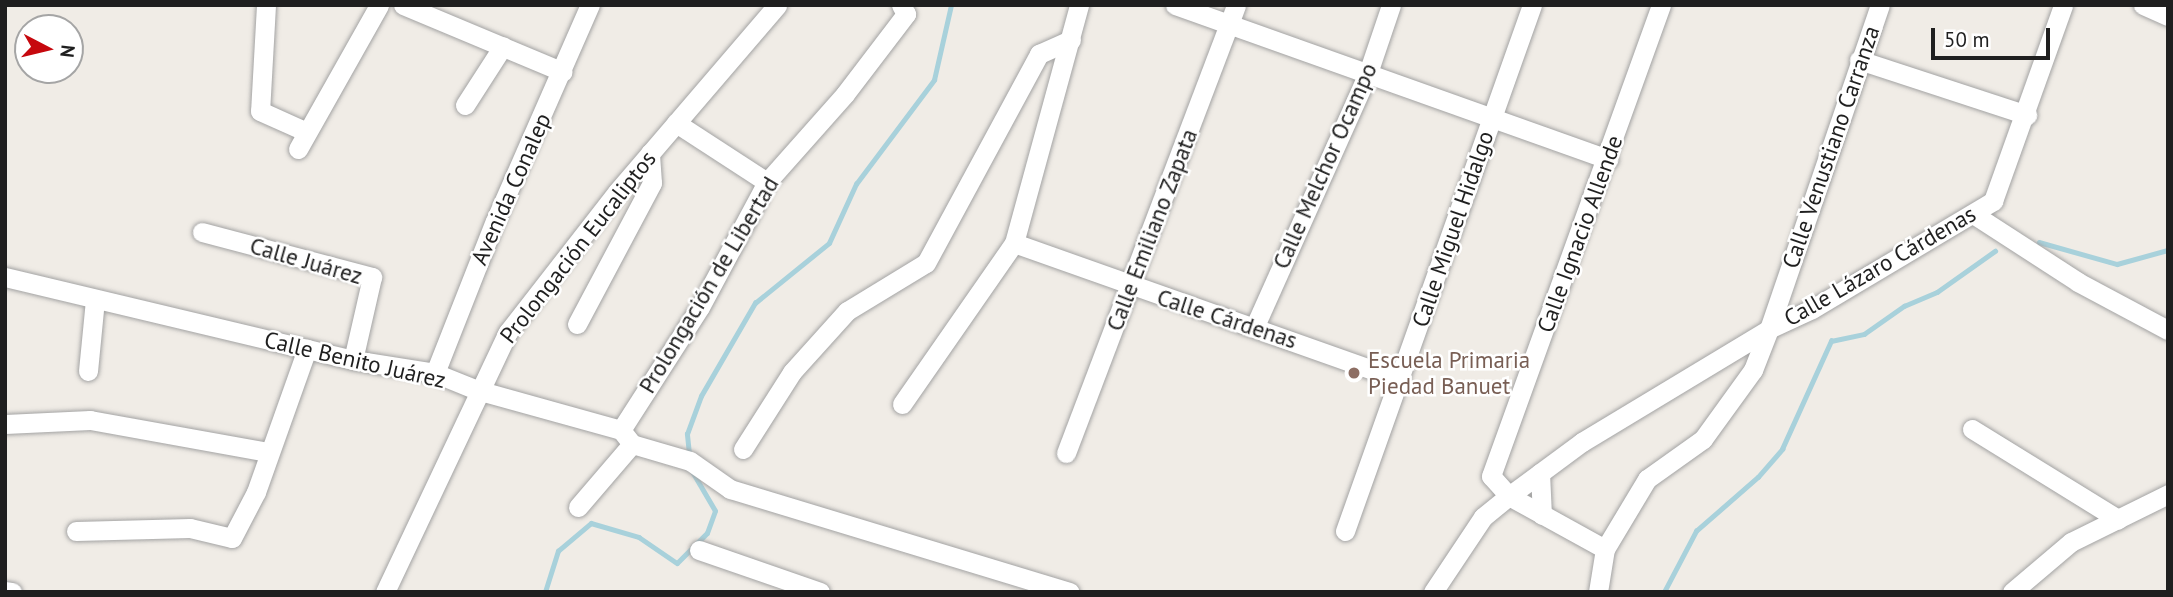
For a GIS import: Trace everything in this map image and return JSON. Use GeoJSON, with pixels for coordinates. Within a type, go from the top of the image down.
{"type":"FeatureCollection","features":[{"type":"Feature","properties":{"kind":"street"},"geometry":{"type":"LineString","coordinates":[[266,5],[260,111],[303,140],[379,5]]}},
{"type":"Feature","properties":{"kind":"street"},"geometry":{"type":"LineString","coordinates":[[403,5],[563,72]]}},
{"type":"Feature","properties":{"kind":"street","name":"Avenida Conalep"},"geometry":{"type":"LineString","coordinates":[[435,373],[495,221],[563,72],[590,5]]}},
{"type":"Feature","properties":{"kind":"street","name":"Prolongación Eucaliptos"},"geometry":{"type":"LineString","coordinates":[[385,592],[477,390],[508,332],[650,153],[777,5]]}},
{"type":"Feature","properties":{"kind":"street"},"geometry":{"type":"LineString","coordinates":[[902,404],[1014,243],[1079,5]]}},
{"type":"Feature","properties":{"kind":"street"},"geometry":{"type":"LineString","coordinates":[[1175,5],[1367,76],[1608,159]]}},
{"type":"Feature","properties":{"kind":"street","name":"Calle Emiliano Zapata"},"geometry":{"type":"LineString","coordinates":[[1066,453],[1132,288],[1236,5]]}},
{"type":"Feature","properties":{"kind":"street","name":"Calle Melchor Ocampo"},"geometry":{"type":"LineString","coordinates":[[1255,326],[1367,76],[1391,5]]}},
{"type":"Feature","properties":{"kind":"street","name":"Calle Miguel Hidalgo"},"geometry":{"type":"LineString","coordinates":[[1345,531],[1532,5]]}},
{"type":"Feature","properties":{"kind":"street","name":"Calle Ignacio Allende"},"geometry":{"type":"LineString","coordinates":[[1509,496],[1491,476],[1608,159],[1661,5]]}},
{"type":"Feature","properties":{"kind":"street","name":"Calle Venustiano Carranza"},"geometry":{"type":"LineString","coordinates":[[1605,549],[1647,480],[1703,439],[1753,370],[1880,5]]}},
{"type":"Feature","properties":{"kind":"street","name":"Calle Lázaro Cárdenas"},"geometry":{"type":"LineString","coordinates":[[1769,329],[1993,201],[2027,115],[2063,5]]}},
{"type":"Feature","properties":{"kind":"street"},"geometry":{"type":"LineString","coordinates":[[2143,5],[2168,16]]}},
{"type":"Feature","properties":{"kind":"street","name":"Prolongación de Libertad"},"geometry":{"type":"LineString","coordinates":[[578,507],[626,437],[700,307],[766,181],[845,94],[904,9]]}},
{"type":"Feature","properties":{"kind":"street"},"geometry":{"type":"LineString","coordinates":[[743,449],[792,372],[847,311],[926,263],[1039,54],[1071,40]]}},
{"type":"Feature","properties":{"kind":"street"},"geometry":{"type":"LineString","coordinates":[[465,105],[503,46]]}},
{"type":"Feature","properties":{"kind":"street"},"geometry":{"type":"LineString","coordinates":[[1859,60],[2027,115]]}},
{"type":"Feature","properties":{"kind":"street"},"geometry":{"type":"LineString","coordinates":[[676,123],[766,181]]}},
{"type":"Feature","properties":{"kind":"street"},"geometry":{"type":"LineString","coordinates":[[577,324],[652,183],[650,153]]}},
{"type":"Feature","properties":{"kind":"street"},"geometry":{"type":"LineString","coordinates":[[1973,214],[2078,282],[2168,330]]}},
{"type":"Feature","properties":{"kind":"street","name":"Calle Juárez"},"geometry":{"type":"LineString","coordinates":[[202,232],[372,277],[352,359]]}},
{"type":"Feature","properties":{"kind":"street","name":"Calle Cárdenas"},"geometry":{"type":"LineString","coordinates":[[1014,243],[1132,288],[1255,326],[1400,380]]}},
{"type":"Feature","properties":{"kind":"street","name":"Calle Benito Juárez"},"geometry":{"type":"LineString","coordinates":[[5,277],[44,283],[95,300],[307,349],[435,373],[477,390],[626,437],[690,461],[730,489],[1070,592]]}},
{"type":"Feature","properties":{"kind":"street"},"geometry":{"type":"LineString","coordinates":[[88,371],[95,300]]}},
{"type":"Feature","properties":{"kind":"street"},"geometry":{"type":"LineString","coordinates":[[1433,592],[1483,517],[1509,496],[1582,442],[1769,329]]}},
{"type":"Feature","properties":{"kind":"street"},"geometry":{"type":"LineString","coordinates":[[76,531],[190,528],[227,538],[236,533],[256,492],[267,452],[307,349]]}},
{"type":"Feature","properties":{"kind":"street"},"geometry":{"type":"LineString","coordinates":[[5,424],[90,420],[267,452]]}},
{"type":"Feature","properties":{"kind":"street"},"geometry":{"type":"LineString","coordinates":[[1972,429],[2118,519]]}},
{"type":"Feature","properties":{"kind":"street"},"geometry":{"type":"LineString","coordinates":[[1540,473],[1542,515]]}},
{"type":"Feature","properties":{"kind":"street"},"geometry":{"type":"LineString","coordinates":[[2012,592],[2071,542],[2168,494]]}},
{"type":"Feature","properties":{"kind":"street"},"geometry":{"type":"LineString","coordinates":[[1509,496],[1605,549],[1598,592]]}},
{"type":"Feature","properties":{"kind":"street"},"geometry":{"type":"LineString","coordinates":[[699,550],[820,592]]}},
{"type":"Feature","properties":{"kind":"street"},"geometry":{"type":"LineString","coordinates":[[5,591],[12,592]]}},
{"type":"Feature","properties":{"kind":"waterway"},"geometry":{"type":"LineString","coordinates":[[689,454],[687,434],[701,396],[755,303],[829,243],[856,184],[934,80],[951,5]]}},
{"type":"Feature","properties":{"kind":"waterway"},"geometry":{"type":"LineString","coordinates":[[2039,242],[2117,264],[2168,250]]}},
{"type":"Feature","properties":{"kind":"waterway"},"geometry":{"type":"LineString","coordinates":[[1664,592],[1696,531],[1758,477],[1782,449],[1831,341],[1864,334],[1904,306],[1937,292],[1995,251]]}},
{"type":"Feature","properties":{"kind":"waterway"},"geometry":{"type":"LineString","coordinates":[[545,592],[558,551],[591,523],[639,537],[677,563],[707,533],[715,511],[691,470]]}},
{"type":"Feature","properties":{"kind":"place","name":"Escuela Primaria Piedad Banuet"},"geometry":{"type":"Point","coordinates":[1354,373]}}]}
